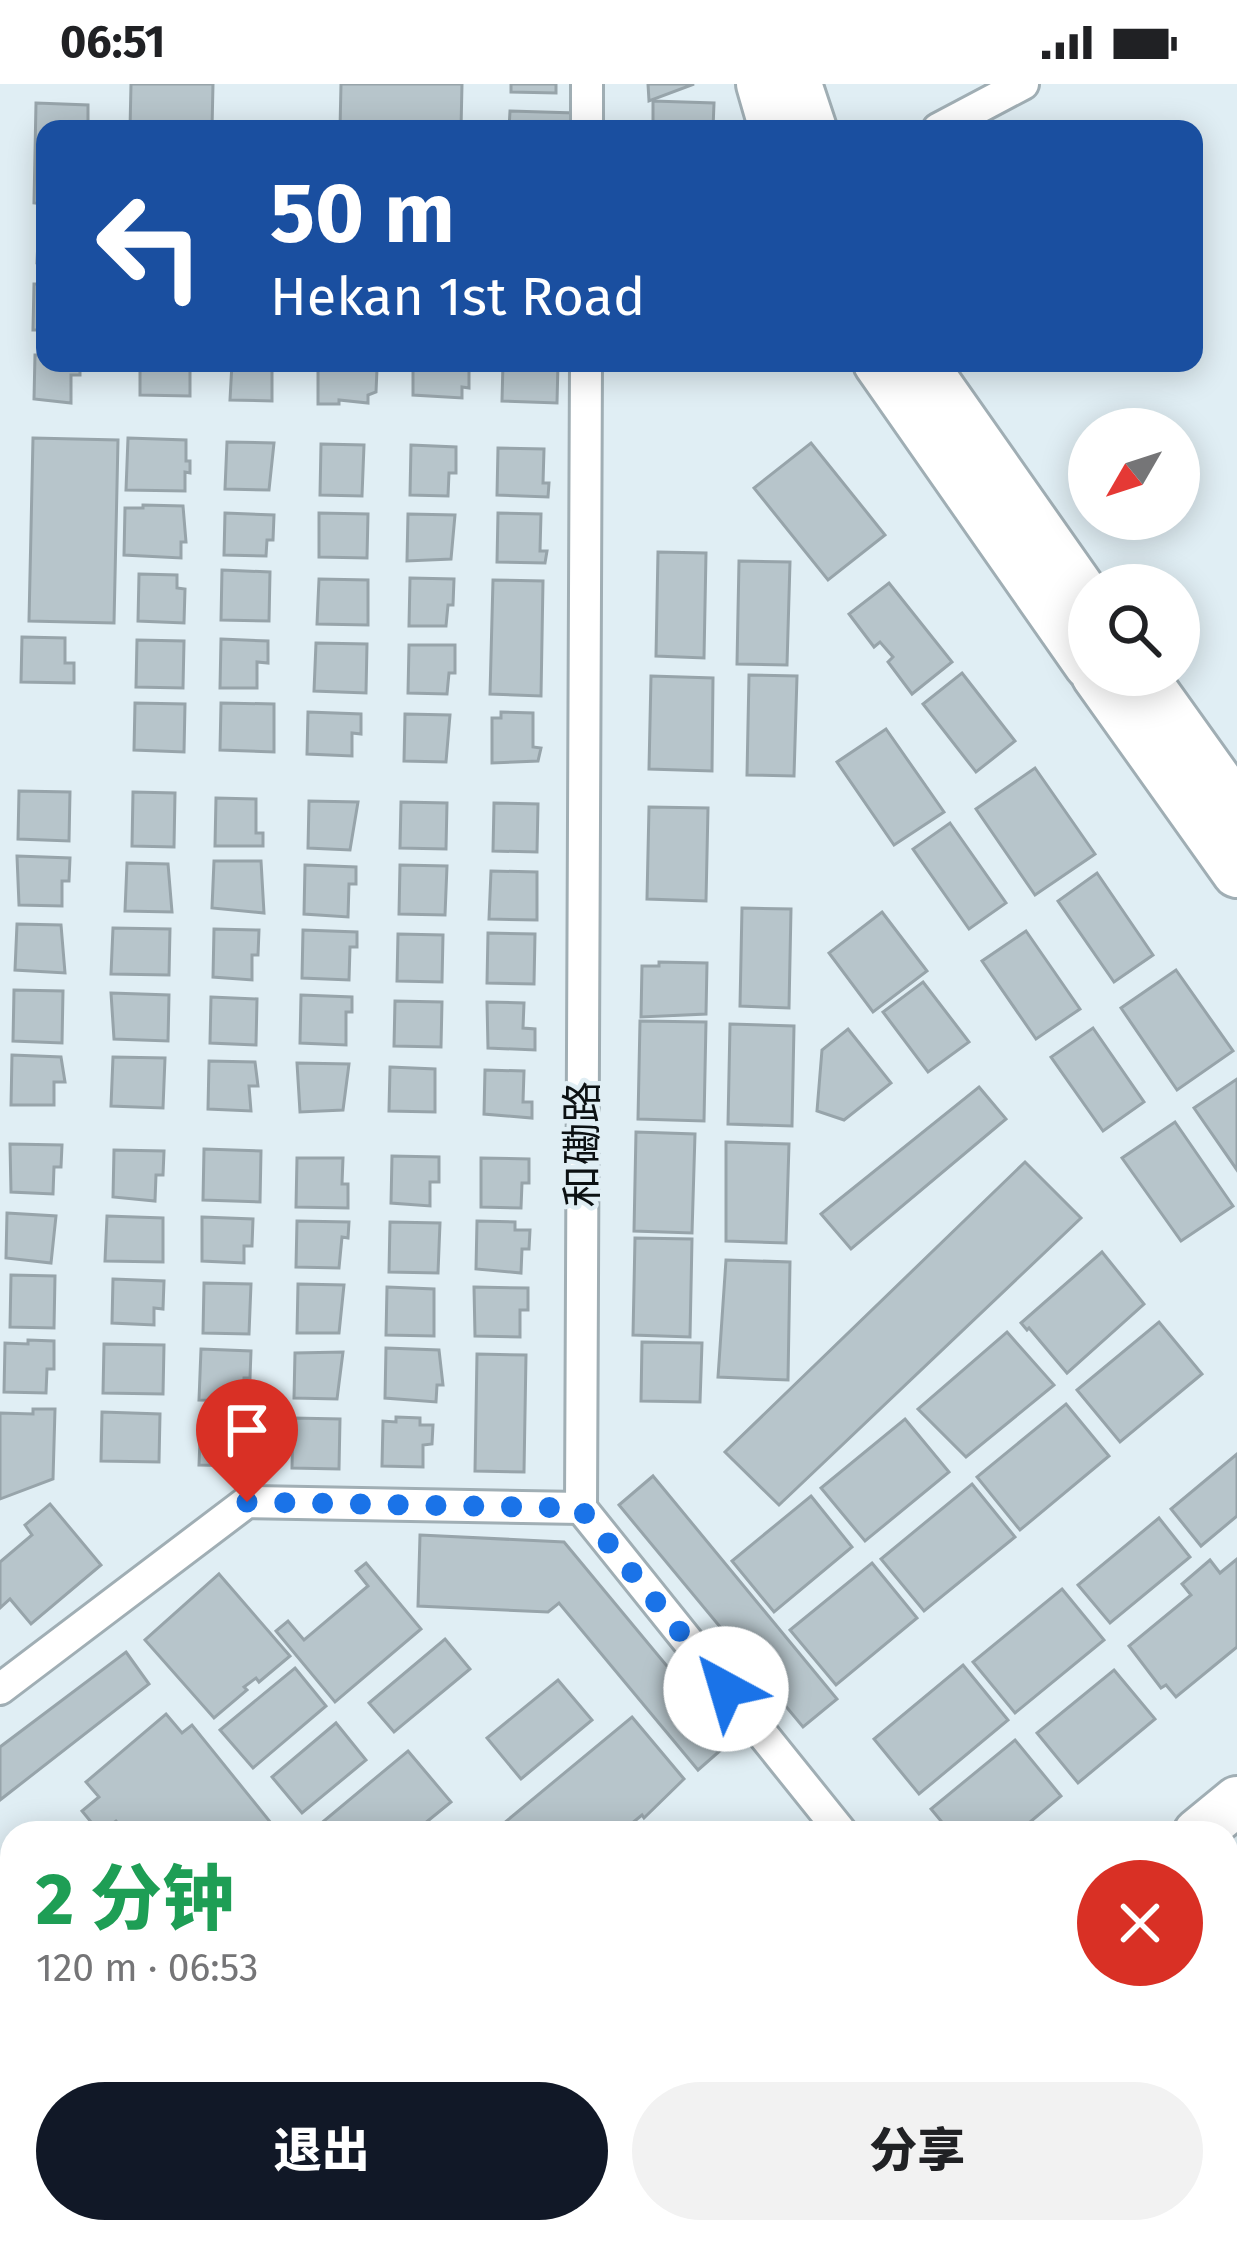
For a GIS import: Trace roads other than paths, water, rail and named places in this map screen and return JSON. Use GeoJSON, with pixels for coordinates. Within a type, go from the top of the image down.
{"type":"FeatureCollection","features":[{"type":"Feature","properties":{"kind":"main road"},"geometry":{"type":"LineString","coordinates":[[761,84],[771,120]]}},
{"type":"Feature","properties":{"kind":"main road"},"geometry":{"type":"LineString","coordinates":[[797,84],[809,120]]}},
{"type":"Feature","properties":{"kind":"main road"},"geometry":{"type":"LineString","coordinates":[[884,372],[1068,635]]}},
{"type":"Feature","properties":{"kind":"main road"},"geometry":{"type":"LineString","coordinates":[[928,372],[1068,571]]}},
{"type":"Feature","properties":{"kind":"main road"},"geometry":{"type":"LineString","coordinates":[[1111,696],[1237,873]]}},
{"type":"Feature","properties":{"kind":"main road"},"geometry":{"type":"LineString","coordinates":[[1157,696],[1237,808]]}},
{"type":"Feature","properties":{"kind":"main road"},"geometry":{"type":"LineString","coordinates":[[1213,1821],[1237,1801]]}},
{"type":"Feature","properties":{"kind":"street"},"geometry":{"type":"LineString","coordinates":[[587,84],[587,120]]}},
{"type":"Feature","properties":{"kind":"street"},"geometry":{"type":"LineString","coordinates":[[955,120],[1023,84]]}},
{"type":"Feature","properties":{"kind":"street","name":"和磡路"},"geometry":{"type":"LineString","coordinates":[[580,1508],[586,372]]}},
{"type":"Feature","properties":{"kind":"street"},"geometry":{"type":"LineString","coordinates":[[0,1688],[247,1502],[580,1508],[832,1821]]}}]}
